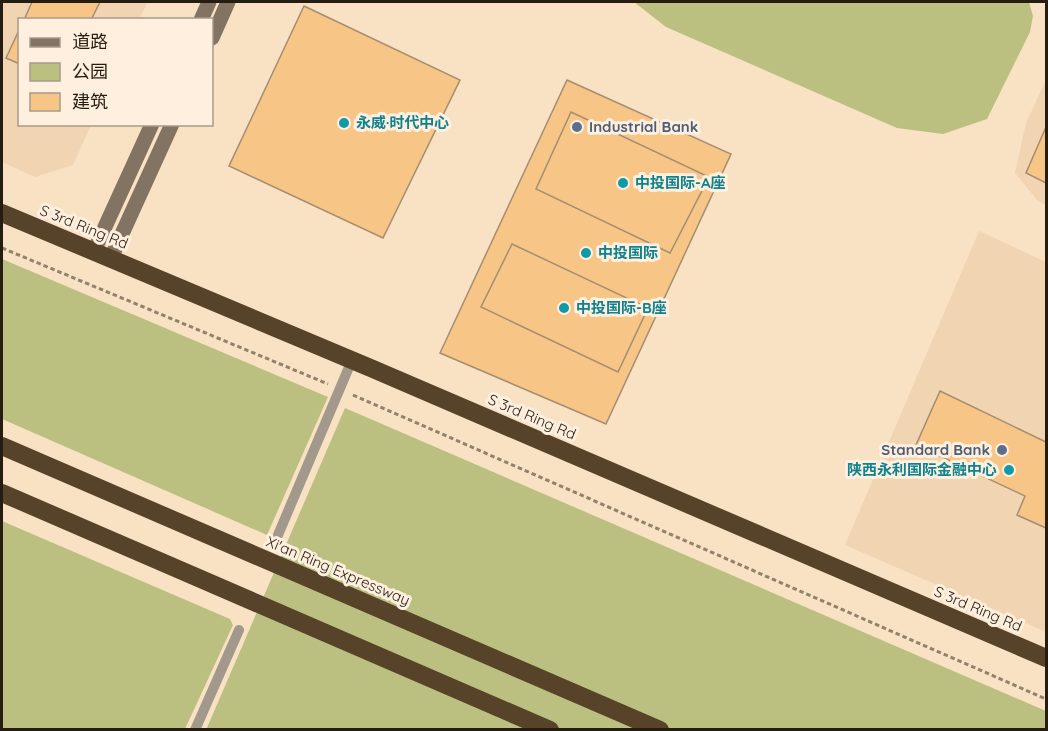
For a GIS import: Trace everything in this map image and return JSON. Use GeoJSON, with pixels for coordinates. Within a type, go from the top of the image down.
{"type":"FeatureCollection","features":[{"type":"Feature","properties":{"kind":"highway","name":"S 3rd Ring Rd"},"geometry":{"type":"LineString","coordinates":[[2,213],[352,360],[1047,658]]}},
{"type":"Feature","properties":{"kind":"highway","name":"Xi'an Ring Expressway"},"geometry":{"type":"LineString","coordinates":[[2,446],[660,729]]}},
{"type":"Feature","properties":{"kind":"highway"},"geometry":{"type":"LineString","coordinates":[[2,493],[550,729]]}},
{"type":"Feature","properties":{"kind":"street"},"geometry":{"type":"LineString","coordinates":[[202,18],[209,2]]}},
{"type":"Feature","properties":{"kind":"street"},"geometry":{"type":"LineString","coordinates":[[213,36],[228,2]]}},
{"type":"Feature","properties":{"kind":"street"},"geometry":{"type":"LineString","coordinates":[[102,254],[151,126]]}},
{"type":"Feature","properties":{"kind":"street"},"geometry":{"type":"LineString","coordinates":[[102,254],[171,126]]}},
{"type":"Feature","properties":{"kind":"lane"},"geometry":{"type":"LineString","coordinates":[[278,535],[352,360]]}},
{"type":"Feature","properties":{"kind":"lane"},"geometry":{"type":"LineString","coordinates":[[195,729],[239,630]]}},
{"type":"Feature","properties":{"kind":"path"},"geometry":{"type":"LineString","coordinates":[[2,248],[340,389],[1047,699]]}},
{"type":"Feature","properties":{"kind":"shaded area"},"geometry":{"type":"Polygon","coordinates":[[[2,2],[148,2],[140,18],[18,18],[18,126],[91,126],[73,165],[35,177],[2,162],[2,2]]]}},
{"type":"Feature","properties":{"kind":"shaded area"},"geometry":{"type":"Polygon","coordinates":[[[1046,80],[1046,205],[1038,201],[1015,173],[1026,123],[1046,80]]]}},
{"type":"Feature","properties":{"kind":"shaded area","name":"陕西永利国际金融中心"},"geometry":{"type":"Polygon","coordinates":[[[979,231],[1046,262],[1046,632],[845,545],[979,231]]]}},
{"type":"Feature","properties":{"kind":"green space"},"geometry":{"type":"Polygon","coordinates":[[[634,2],[1029,2],[1033,16],[1030,32],[987,119],[943,134],[897,128],[666,27],[634,2]]]}},
{"type":"Feature","properties":{"kind":"green space"},"geometry":{"type":"Polygon","coordinates":[[[2,259],[328,397],[267,535],[2,419],[2,259]]]}},
{"type":"Feature","properties":{"kind":"green space"},"geometry":{"type":"Polygon","coordinates":[[[345,408],[1046,711],[1046,730],[206,730],[345,408]]]}},
{"type":"Feature","properties":{"kind":"green space"},"geometry":{"type":"Polygon","coordinates":[[[2,521],[230,619],[233,625],[185,729],[2,729],[2,521]]]}},
{"type":"Feature","properties":{"kind":"building"},"geometry":{"type":"Polygon","coordinates":[[[32,2],[100,2],[92,18],[25,18],[32,2]]]}},
{"type":"Feature","properties":{"kind":"building","name":"永威·时代中心"},"geometry":{"type":"Polygon","coordinates":[[[304,6],[460,80],[383,238],[229,166],[304,6]]]}},
{"type":"Feature","properties":{"kind":"building"},"geometry":{"type":"Polygon","coordinates":[[[18,32],[18,63],[6,58],[18,32]]]}},
{"type":"Feature","properties":{"kind":"building","name":"中投国际"},"geometry":{"type":"Polygon","coordinates":[[[567,80],[731,154],[606,424],[440,353],[567,80]]]}},
{"type":"Feature","properties":{"kind":"building","name":"中投国际-A座"},"geometry":{"type":"Polygon","coordinates":[[[571,112],[709,177],[670,253],[536,189],[571,112]]]}},
{"type":"Feature","properties":{"kind":"building"},"geometry":{"type":"Polygon","coordinates":[[[1046,127],[1046,183],[1026,173],[1046,127]]]}},
{"type":"Feature","properties":{"kind":"building","name":"中投国际-B座"},"geometry":{"type":"Polygon","coordinates":[[[512,244],[648,308],[618,372],[481,307],[512,244]]]}},
{"type":"Feature","properties":{"kind":"building","name":"陕西永利国际金融中心"},"geometry":{"type":"Polygon","coordinates":[[[940,391],[1046,442],[1046,528],[1017,515],[1025,496],[916,445],[940,391]]]}},
{"type":"Feature","properties":{"kind":"place","name":"永威·时代中心"},"geometry":{"type":"Point","coordinates":[344,123]}},
{"type":"Feature","properties":{"kind":"place","name":"Industrial Bank"},"geometry":{"type":"Point","coordinates":[577,127]}},
{"type":"Feature","properties":{"kind":"place","name":"中投国际-A座"},"geometry":{"type":"Point","coordinates":[623,183]}},
{"type":"Feature","properties":{"kind":"place","name":"中投国际"},"geometry":{"type":"Point","coordinates":[586,253]}},
{"type":"Feature","properties":{"kind":"place","name":"中投国际-B座"},"geometry":{"type":"Point","coordinates":[564,308]}},
{"type":"Feature","properties":{"kind":"place","name":"Standard Bank"},"geometry":{"type":"Point","coordinates":[1002,450]}},
{"type":"Feature","properties":{"kind":"place","name":"陕西永利国际金融中心"},"geometry":{"type":"Point","coordinates":[1009,470]}}]}
